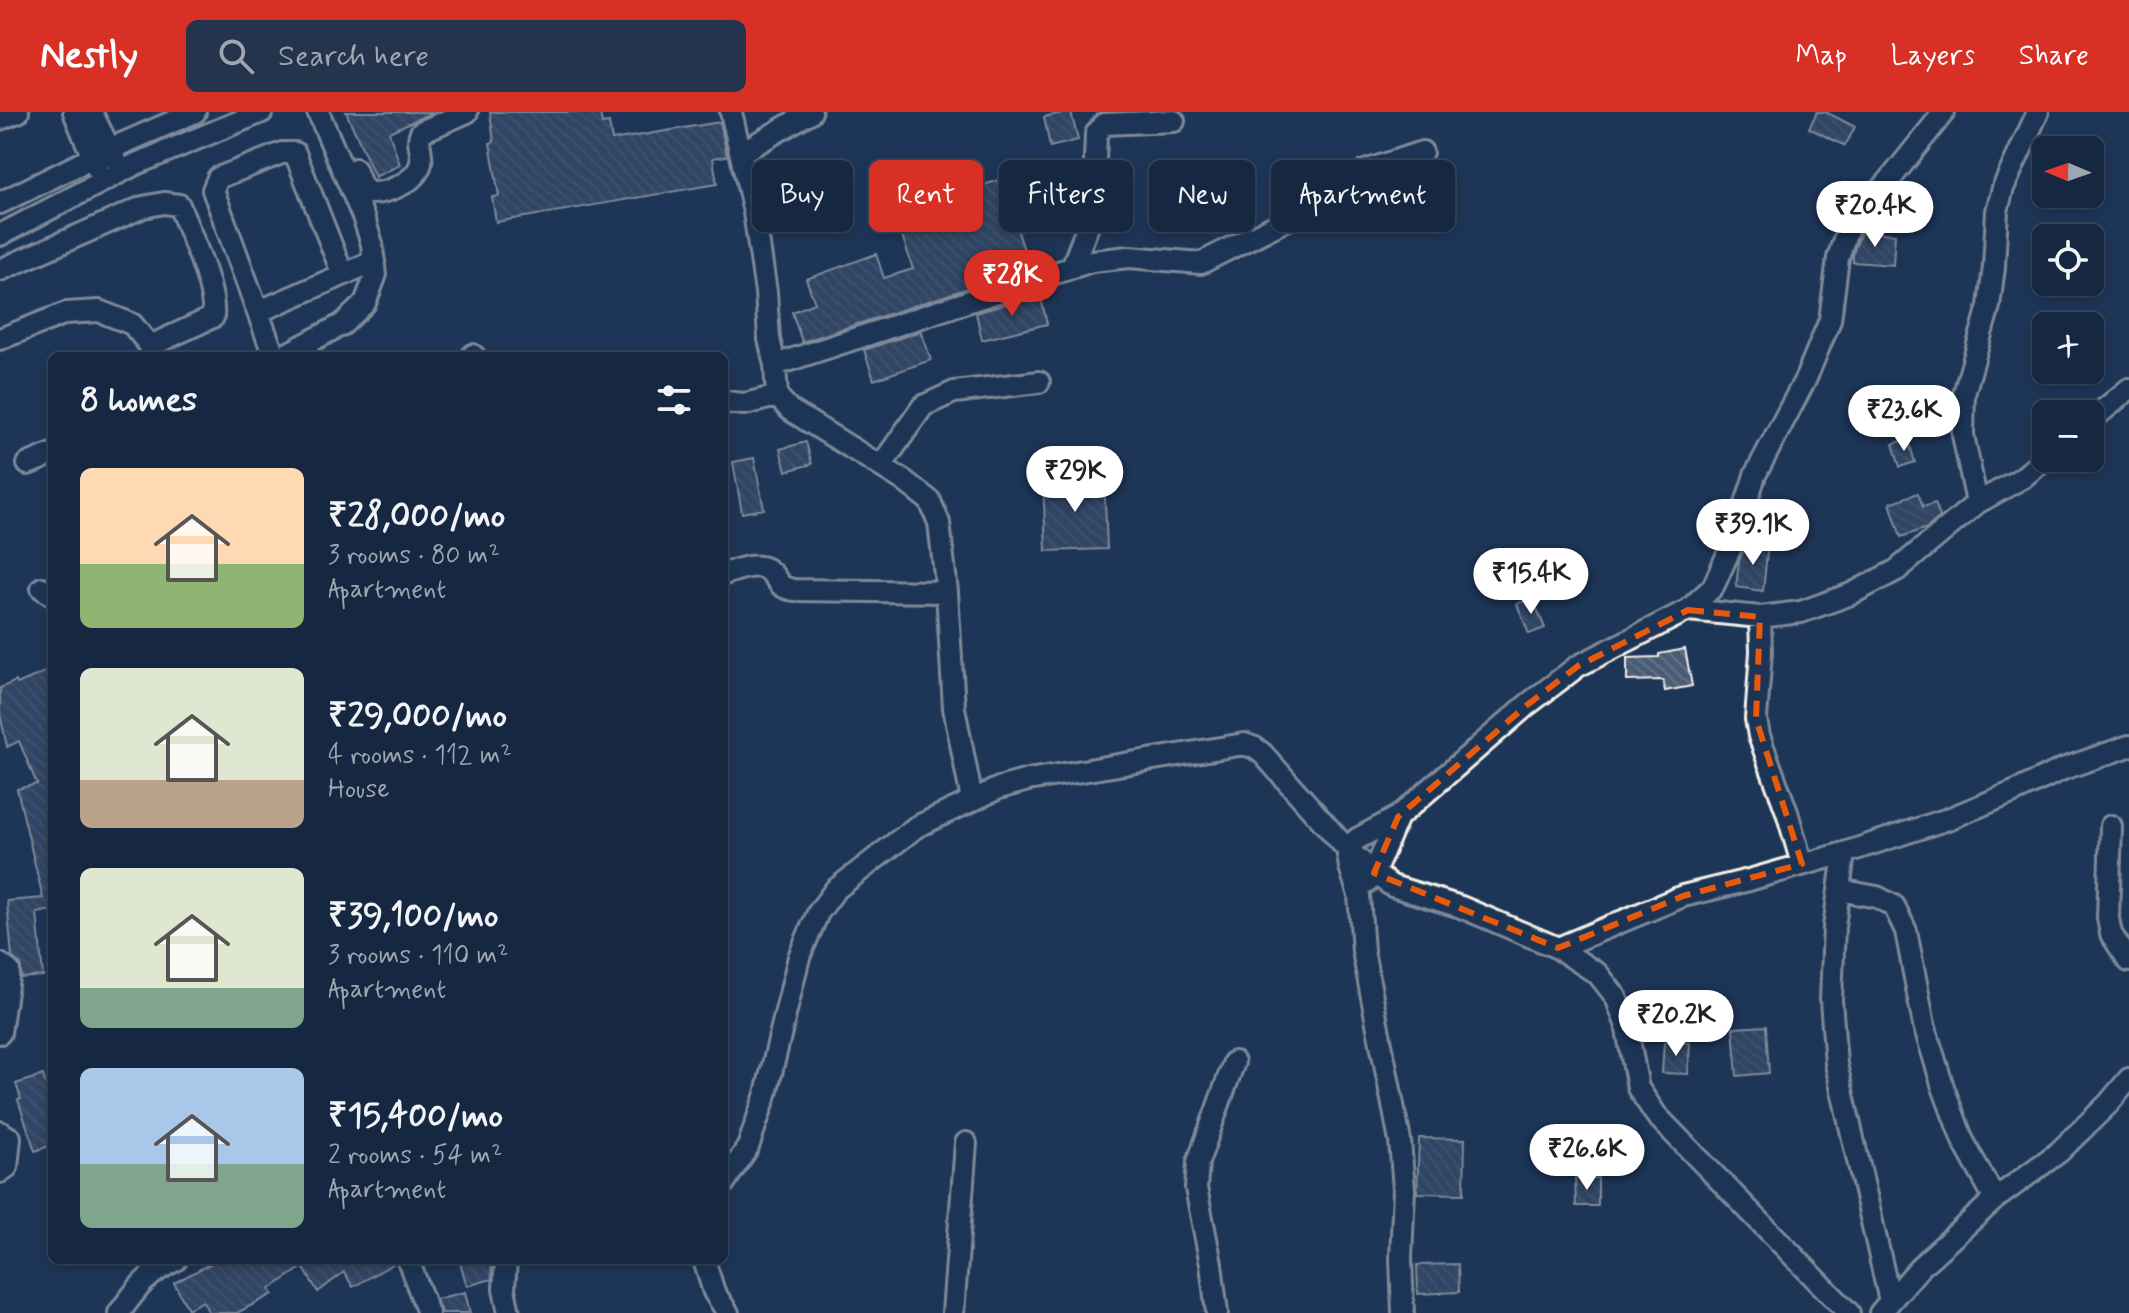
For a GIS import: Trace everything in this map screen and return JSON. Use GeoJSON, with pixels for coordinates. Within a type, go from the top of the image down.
{"type":"FeatureCollection","features":[{"type":"Feature","properties":{"kind":"street"},"geometry":{"type":"LineString","coordinates":[[0,119],[18,112]]}},
{"type":"Feature","properties":{"kind":"street"},"geometry":{"type":"LineString","coordinates":[[74,112],[112,177]]}},
{"type":"Feature","properties":{"kind":"street"},"geometry":{"type":"LineString","coordinates":[[91,112],[101,154]]}},
{"type":"Feature","properties":{"kind":"street"},"geometry":{"type":"LineString","coordinates":[[0,203],[195,112]]}},
{"type":"Feature","properties":{"kind":"street"},"geometry":{"type":"LineString","coordinates":[[0,235],[136,164],[262,112]]}},
{"type":"Feature","properties":{"kind":"street"},"geometry":{"type":"LineString","coordinates":[[290,352],[343,324],[365,303],[375,277],[372,244],[364,219],[318,112]]}},
{"type":"Feature","properties":{"kind":"street"},"geometry":{"type":"LineString","coordinates":[[332,112],[361,185],[368,193],[376,194],[408,182],[416,174],[422,160],[418,136],[421,132],[467,112]]}},
{"type":"Feature","properties":{"kind":"street"},"geometry":{"type":"LineString","coordinates":[[731,112],[754,212],[777,396],[790,410],[881,466],[930,501],[939,523],[954,708],[972,800]]}},
{"type":"Feature","properties":{"kind":"street"},"geometry":{"type":"LineString","coordinates":[[742,152],[811,112]]}},
{"type":"Feature","properties":{"kind":"street"},"geometry":{"type":"LineString","coordinates":[[1347,849],[1357,839],[1398,817],[1527,705],[1578,666],[1688,610],[1713,587],[1735,538],[1755,475],[1812,364],[1830,320],[1838,258],[1848,227],[1944,112]]}},
{"type":"Feature","properties":{"kind":"street"},"geometry":{"type":"LineString","coordinates":[[1977,503],[1963,435],[1964,394],[1989,306],[2000,199],[2038,112]]}},
{"type":"Feature","properties":{"kind":"street"},"geometry":{"type":"LineString","coordinates":[[1072,267],[1093,213],[1096,134],[1104,124],[1174,121]]}},
{"type":"Feature","properties":{"kind":"street"},"geometry":{"type":"LineString","coordinates":[[775,365],[1092,261],[1129,257],[1201,263],[1302,212],[1365,171],[1422,152]]}},
{"type":"Feature","properties":{"kind":"street"},"geometry":{"type":"LineString","coordinates":[[273,352],[213,190],[218,178],[282,153],[295,153],[343,275]]}},
{"type":"Feature","properties":{"kind":"street"},"geometry":{"type":"LineString","coordinates":[[0,270],[143,207],[164,203],[179,205],[214,307],[213,317],[152,351],[132,324],[99,311],[66,313],[0,339]]}},
{"type":"Feature","properties":{"kind":"street"},"geometry":{"type":"LineString","coordinates":[[258,312],[374,261]]}},
{"type":"Feature","properties":{"kind":"street"},"geometry":{"type":"LineString","coordinates":[[881,466],[923,406],[954,392],[1039,382]]}},
{"type":"Feature","properties":{"kind":"street"},"geometry":{"type":"LineString","coordinates":[[2104,410],[2129,389]]}},
{"type":"Feature","properties":{"kind":"street"},"geometry":{"type":"LineString","coordinates":[[728,402],[745,404],[777,396]]}},
{"type":"Feature","properties":{"kind":"street"},"geometry":{"type":"LineString","coordinates":[[28,464],[48,456]]}},
{"type":"Feature","properties":{"kind":"street"},"geometry":{"type":"LineString","coordinates":[[1688,610],[1760,617],[1801,612],[1851,594],[1897,570],[1977,503],[2032,470]]}},
{"type":"Feature","properties":{"kind":"street"},"geometry":{"type":"LineString","coordinates":[[728,573],[758,566],[767,569],[784,589],[794,590],[947,592]]}},
{"type":"Feature","properties":{"kind":"street"},"geometry":{"type":"LineString","coordinates":[[1760,617],[1756,719],[1802,864]]}},
{"type":"Feature","properties":{"kind":"street"},"geometry":{"type":"LineString","coordinates":[[728,1177],[748,1147],[766,1094],[799,957],[818,913],[835,890],[916,827],[999,788],[1028,780],[1244,744],[1263,754],[1347,849],[1392,886],[1461,907],[1558,948],[1598,974],[1616,997],[1626,1024],[1638,1088],[1656,1115],[1849,1313]]}},
{"type":"Feature","properties":{"kind":"street"},"geometry":{"type":"LineString","coordinates":[[1558,948],[1683,896],[1844,853],[1948,819],[2063,769],[2129,746]]}},
{"type":"Feature","properties":{"kind":"street"},"geometry":{"type":"LineString","coordinates":[[1359,895],[1374,873],[1398,817]]}},
{"type":"Feature","properties":{"kind":"street"},"geometry":{"type":"LineString","coordinates":[[2111,826],[2108,918],[2111,934],[2129,961]]}},
{"type":"Feature","properties":{"kind":"street"},"geometry":{"type":"LineString","coordinates":[[1347,849],[1359,895],[1363,951],[1400,1141],[1404,1189],[1401,1258],[1403,1313]]}},
{"type":"Feature","properties":{"kind":"street"},"geometry":{"type":"LineString","coordinates":[[1844,853],[1834,927],[1831,1000],[1836,1064],[1885,1307]]}},
{"type":"Feature","properties":{"kind":"street"},"geometry":{"type":"LineString","coordinates":[[1839,890],[1877,897],[1894,906],[1906,931],[1924,1025],[1943,1087],[1963,1141],[1995,1199]]}},
{"type":"Feature","properties":{"kind":"street"},"geometry":{"type":"LineString","coordinates":[[0,964],[9,971],[0,1033]]}},
{"type":"Feature","properties":{"kind":"street"},"geometry":{"type":"LineString","coordinates":[[1217,1313],[1196,1188],[1198,1162],[1234,1062]]}},
{"type":"Feature","properties":{"kind":"street"},"geometry":{"type":"LineString","coordinates":[[1885,1307],[1922,1265],[1995,1199],[2059,1152],[2129,1079]]}},
{"type":"Feature","properties":{"kind":"street"},"geometry":{"type":"LineString","coordinates":[[0,1132],[10,1138],[7,1167],[0,1172]]}},
{"type":"Feature","properties":{"kind":"street"},"geometry":{"type":"LineString","coordinates":[[953,1313],[966,1143]]}},
{"type":"Feature","properties":{"kind":"street"},"geometry":{"type":"LineString","coordinates":[[119,1313],[136,1289],[155,1271],[168,1264]]}},
{"type":"Feature","properties":{"kind":"street"},"geometry":{"type":"LineString","coordinates":[[410,1264],[428,1313]]}},
{"type":"Feature","properties":{"kind":"street"},"geometry":{"type":"LineString","coordinates":[[506,1264],[504,1289],[509,1313]]}},
{"type":"Feature","properties":{"kind":"street"},"geometry":{"type":"LineString","coordinates":[[705,1264],[714,1292],[728,1313]]}},
{"type":"Feature","properties":{"kind":"highlighted area"},"geometry":{"type":"Polygon","coordinates":[[[1688,610],[1760,617],[1756,719],[1802,864],[1683,896],[1558,948],[1374,873],[1398,817],[1527,705],[1578,666],[1688,610]]]}},
{"type":"Feature","properties":{"kind":"building"},"geometry":{"type":"Polygon","coordinates":[[[346,112],[433,112],[389,132],[400,165],[375,177],[346,112]]]}},
{"type":"Feature","properties":{"kind":"building"},"geometry":{"type":"Polygon","coordinates":[[[490,112],[600,112],[602,124],[609,123],[612,140],[720,122],[727,156],[713,158],[717,184],[496,222],[492,197],[499,196],[490,143],[494,142],[490,112]]]}},
{"type":"Feature","properties":{"kind":"building"},"geometry":{"type":"Polygon","coordinates":[[[1071,112],[1078,140],[1050,147],[1044,117],[1071,112]]]}},
{"type":"Feature","properties":{"kind":"building"},"geometry":{"type":"Polygon","coordinates":[[[1817,112],[1826,112],[1855,127],[1845,146],[1809,128],[1817,112]]]}},
{"type":"Feature","properties":{"kind":"building"},"geometry":{"type":"Polygon","coordinates":[[[999,180],[999,232],[1018,232],[1030,268],[802,342],[792,312],[815,303],[806,279],[876,254],[884,278],[913,269],[901,232],[983,232],[983,185],[999,180]]]}},
{"type":"Feature","properties":{"kind":"building"},"geometry":{"type":"Polygon","coordinates":[[[1861,232],[1895,234],[1893,265],[1853,262],[1861,232]]]}},
{"type":"Feature","properties":{"kind":"building"},"geometry":{"type":"Polygon","coordinates":[[[1040,294],[1047,324],[982,340],[976,313],[1040,294]]]}},
{"type":"Feature","properties":{"kind":"building"},"geometry":{"type":"Polygon","coordinates":[[[921,331],[931,360],[874,380],[864,350],[921,331]]]}},
{"type":"Feature","properties":{"kind":"building"},"geometry":{"type":"Polygon","coordinates":[[[1908,439],[1915,462],[1900,467],[1893,444],[1908,439]]]}},
{"type":"Feature","properties":{"kind":"building"},"geometry":{"type":"Polygon","coordinates":[[[806,442],[812,464],[786,471],[780,449],[806,442]]]}},
{"type":"Feature","properties":{"kind":"building"},"geometry":{"type":"Polygon","coordinates":[[[754,458],[764,509],[742,513],[733,462],[754,458]]]}},
{"type":"Feature","properties":{"kind":"building"},"geometry":{"type":"Polygon","coordinates":[[[1104,477],[1107,549],[1046,551],[1043,480],[1104,477]]]}},
{"type":"Feature","properties":{"kind":"building"},"geometry":{"type":"Polygon","coordinates":[[[1918,493],[1923,507],[1935,503],[1940,517],[1927,528],[1901,537],[1890,503],[1918,493]]]}},
{"type":"Feature","properties":{"kind":"building"},"geometry":{"type":"Polygon","coordinates":[[[1748,541],[1768,544],[1763,591],[1736,587],[1739,561],[1748,541]]]}},
{"type":"Feature","properties":{"kind":"building"},"geometry":{"type":"Polygon","coordinates":[[[1532,597],[1545,628],[1529,634],[1517,604],[1532,597]]]}},
{"type":"Feature","properties":{"kind":"building"},"geometry":{"type":"Polygon","coordinates":[[[1685,649],[1692,686],[1665,691],[1663,680],[1627,681],[1627,658],[1659,657],[1659,654],[1685,649]]]}},
{"type":"Feature","properties":{"kind":"building"},"geometry":{"type":"Polygon","coordinates":[[[48,671],[48,911],[37,913],[43,976],[21,978],[21,965],[12,957],[7,901],[43,898],[17,789],[37,784],[19,741],[7,747],[0,714],[0,688],[16,681],[17,684],[48,671]]]}},
{"type":"Feature","properties":{"kind":"building"},"geometry":{"type":"Polygon","coordinates":[[[1766,1026],[1769,1073],[1737,1076],[1733,1028],[1766,1026]]]}},
{"type":"Feature","properties":{"kind":"building"},"geometry":{"type":"Polygon","coordinates":[[[1664,1042],[1690,1043],[1688,1074],[1662,1073],[1664,1042]]]}},
{"type":"Feature","properties":{"kind":"building"},"geometry":{"type":"Polygon","coordinates":[[[43,1075],[48,1091],[48,1146],[35,1151],[18,1100],[21,1099],[16,1084],[43,1075]]]}},
{"type":"Feature","properties":{"kind":"building"},"geometry":{"type":"Polygon","coordinates":[[[1419,1138],[1465,1139],[1464,1194],[1417,1193],[1419,1138]]]}},
{"type":"Feature","properties":{"kind":"building"},"geometry":{"type":"Polygon","coordinates":[[[1575,1178],[1598,1178],[1598,1206],[1576,1206],[1575,1178]]]}},
{"type":"Feature","properties":{"kind":"building"},"geometry":{"type":"Polygon","coordinates":[[[210,1264],[393,1264],[353,1287],[344,1272],[318,1292],[303,1267],[270,1289],[273,1294],[237,1313],[209,1313],[203,1301],[188,1309],[174,1283],[210,1264]]]}},
{"type":"Feature","properties":{"kind":"building"},"geometry":{"type":"Polygon","coordinates":[[[460,1264],[491,1264],[492,1279],[467,1286],[460,1264]]]}},
{"type":"Feature","properties":{"kind":"building"},"geometry":{"type":"Polygon","coordinates":[[[1458,1264],[1459,1292],[1418,1294],[1417,1265],[1458,1264]]]}},
{"type":"Feature","properties":{"kind":"building"},"geometry":{"type":"Polygon","coordinates":[[[465,1292],[470,1313],[441,1313],[436,1299],[465,1292]]]}}]}
